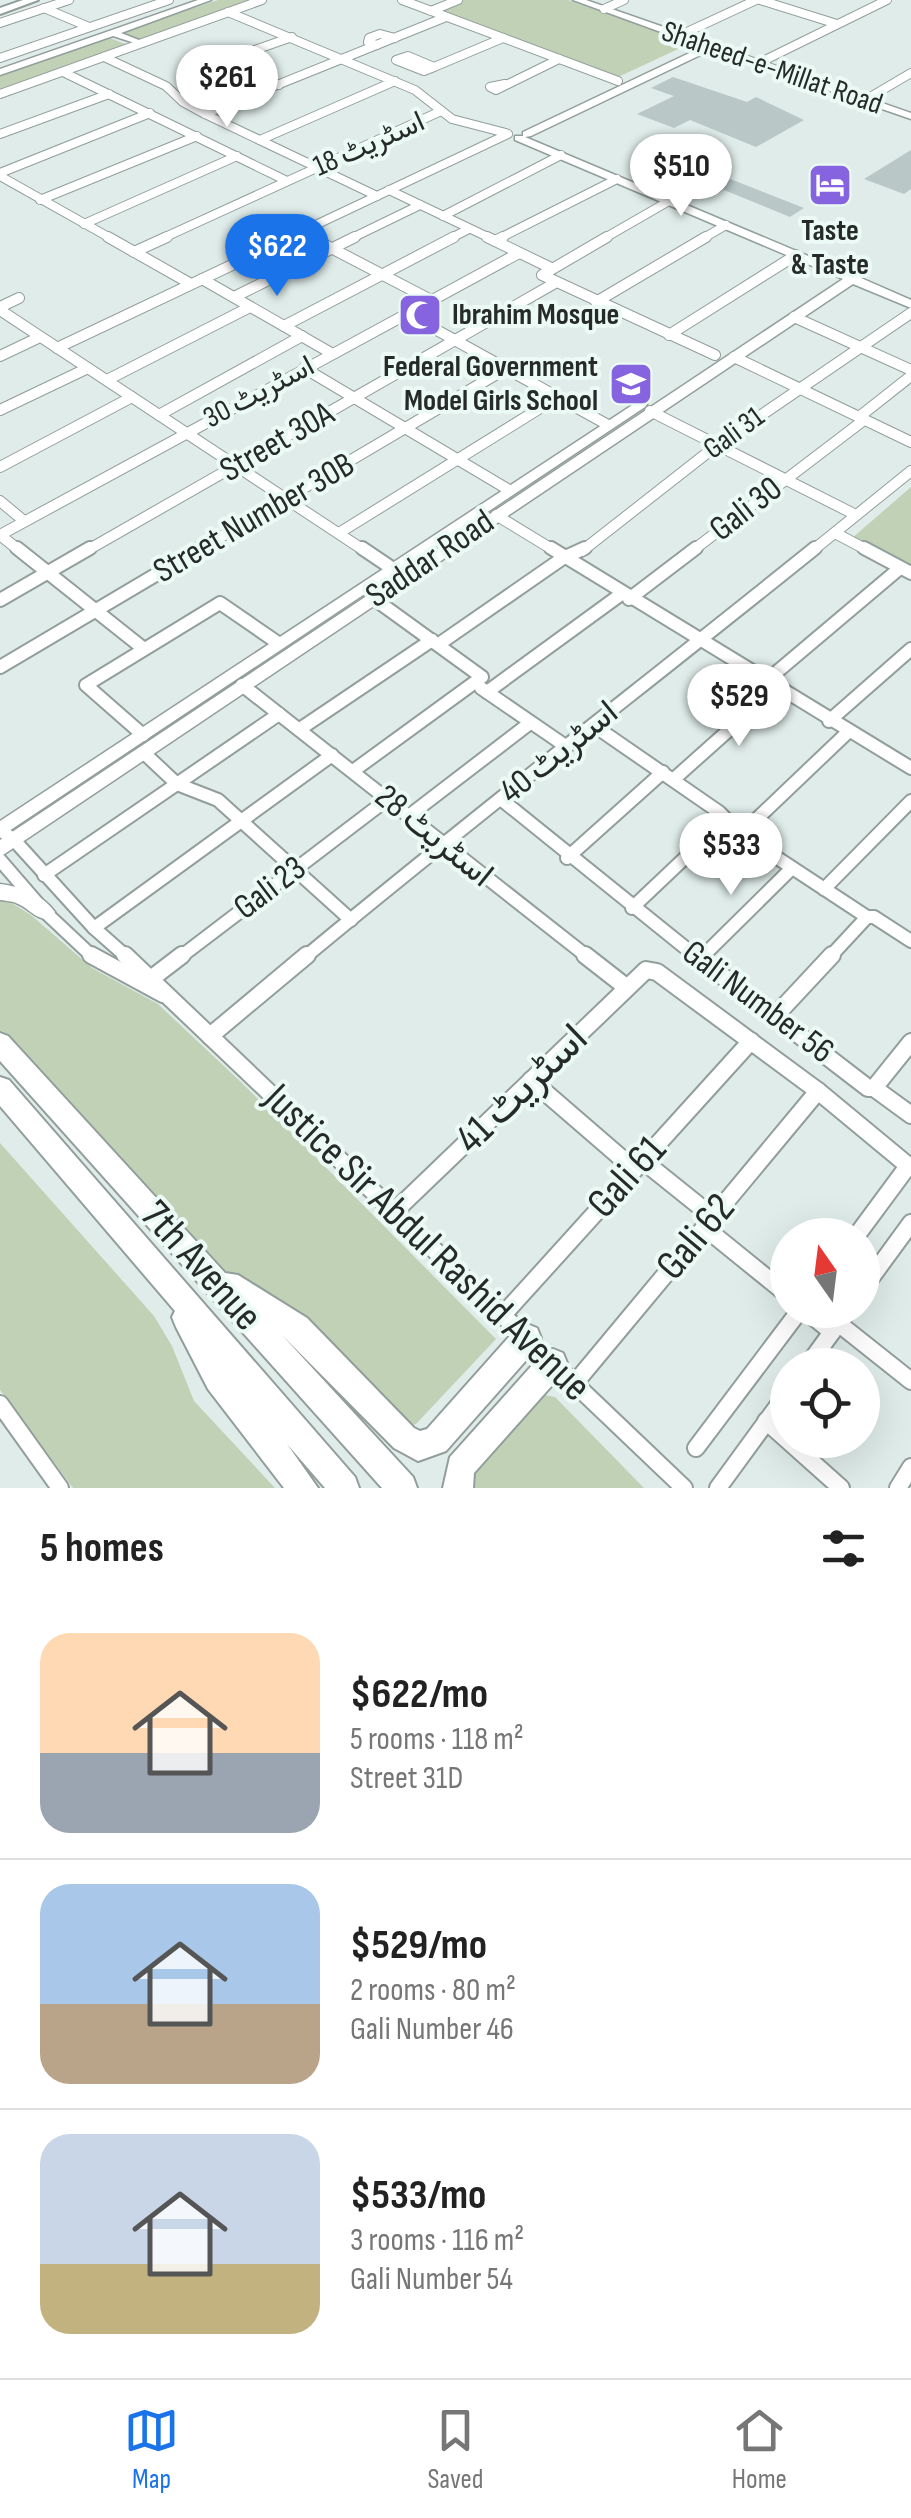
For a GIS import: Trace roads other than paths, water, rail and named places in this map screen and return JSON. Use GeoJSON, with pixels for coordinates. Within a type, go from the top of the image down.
{"type":"FeatureCollection","features":[{"type":"Feature","properties":{"kind":"main road"},"geometry":{"type":"LineString","coordinates":[[0,11],[33,0]]}},
{"type":"Feature","properties":{"kind":"main road","name":"7th Avenue"},"geometry":{"type":"LineString","coordinates":[[0,1044],[402,1488]]}},
{"type":"Feature","properties":{"kind":"main road","name":"7th Avenue"},"geometry":{"type":"LineString","coordinates":[[0,1088],[344,1488]]}},
{"type":"Feature","properties":{"kind":"main road"},"geometry":{"type":"LineString","coordinates":[[205,1270],[297,1328],[404,1438],[418,1446],[436,1441],[527,1338]]}},
{"type":"Feature","properties":{"kind":"main road"},"geometry":{"type":"LineString","coordinates":[[170,1286],[218,1379],[303,1488]]}},
{"type":"Feature","properties":{"kind":"main road"},"geometry":{"type":"LineString","coordinates":[[458,1488],[460,1467],[564,1373]]}},
{"type":"Feature","properties":{"kind":"street"},"geometry":{"type":"LineString","coordinates":[[0,24],[68,0]]}},
{"type":"Feature","properties":{"kind":"street"},"geometry":{"type":"LineString","coordinates":[[0,58],[169,0]]}},
{"type":"Feature","properties":{"kind":"street"},"geometry":{"type":"LineString","coordinates":[[0,69],[191,0]]}},
{"type":"Feature","properties":{"kind":"street"},"geometry":{"type":"LineString","coordinates":[[106,32],[207,0]]}},
{"type":"Feature","properties":{"kind":"street"},"geometry":{"type":"LineString","coordinates":[[0,94],[262,0]]}},
{"type":"Feature","properties":{"kind":"street"},"geometry":{"type":"LineString","coordinates":[[402,0],[618,81]]}},
{"type":"Feature","properties":{"kind":"street"},"geometry":{"type":"LineString","coordinates":[[431,11],[458,0]]}},
{"type":"Feature","properties":{"kind":"street","name":"Shaheed-e-Millat Road"},"geometry":{"type":"LineString","coordinates":[[577,0],[685,32],[706,43],[911,113]]}},
{"type":"Feature","properties":{"kind":"street","name":"Shaheed-e-Millat Road"},"geometry":{"type":"LineString","coordinates":[[591,0],[876,99]]}},
{"type":"Feature","properties":{"kind":"street"},"geometry":{"type":"LineString","coordinates":[[606,8],[624,0]]}},
{"type":"Feature","properties":{"kind":"street"},"geometry":{"type":"LineString","coordinates":[[685,32],[758,0],[833,27]]}},
{"type":"Feature","properties":{"kind":"street"},"geometry":{"type":"LineString","coordinates":[[765,60],[886,0]]}},
{"type":"Feature","properties":{"kind":"street"},"geometry":{"type":"LineString","coordinates":[[44,8],[89,28]]}},
{"type":"Feature","properties":{"kind":"street"},"geometry":{"type":"LineString","coordinates":[[228,12],[396,81],[423,94],[441,112],[473,126],[525,134],[851,273],[911,304]]}},
{"type":"Feature","properties":{"kind":"street"},"geometry":{"type":"LineString","coordinates":[[205,114],[376,46],[369,38],[380,34],[395,38],[446,17]]}},
{"type":"Feature","properties":{"kind":"street"},"geometry":{"type":"LineString","coordinates":[[106,32],[138,45]]}},
{"type":"Feature","properties":{"kind":"street"},"geometry":{"type":"LineString","coordinates":[[279,85],[226,60],[292,37]]}},
{"type":"Feature","properties":{"kind":"street"},"geometry":{"type":"LineString","coordinates":[[434,66],[408,56],[396,60],[424,71],[503,38]]}},
{"type":"Feature","properties":{"kind":"street"},"geometry":{"type":"LineString","coordinates":[[57,348],[389,190],[525,134],[706,43]]}},
{"type":"Feature","properties":{"kind":"street"},"geometry":{"type":"LineString","coordinates":[[104,57],[166,86],[183,102],[205,114],[377,196]]}},
{"type":"Feature","properties":{"kind":"street"},"geometry":{"type":"LineString","coordinates":[[503,86],[559,59]]}},
{"type":"Feature","properties":{"kind":"street"},"geometry":{"type":"LineString","coordinates":[[525,134],[618,81],[664,64]]}},
{"type":"Feature","properties":{"kind":"street"},"geometry":{"type":"LineString","coordinates":[[63,72],[287,181]]}},
{"type":"Feature","properties":{"kind":"street"},"geometry":{"type":"LineString","coordinates":[[876,99],[911,73]]}},
{"type":"Feature","properties":{"kind":"street"},"geometry":{"type":"LineString","coordinates":[[260,140],[396,81]]}},
{"type":"Feature","properties":{"kind":"street"},"geometry":{"type":"LineString","coordinates":[[0,134],[109,94]]}},
{"type":"Feature","properties":{"kind":"street","name":"اسٹریٹ 18"},"geometry":{"type":"LineString","coordinates":[[134,252],[441,112]]}},
{"type":"Feature","properties":{"kind":"street"},"geometry":{"type":"LineString","coordinates":[[0,175],[150,114]]}},
{"type":"Feature","properties":{"kind":"street"},"geometry":{"type":"LineString","coordinates":[[525,134],[560,155],[796,254],[911,292]]}},
{"type":"Feature","properties":{"kind":"street"},"geometry":{"type":"LineString","coordinates":[[40,200],[197,136]]}},
{"type":"Feature","properties":{"kind":"street"},"geometry":{"type":"LineString","coordinates":[[442,216],[560,155]]}},
{"type":"Feature","properties":{"kind":"street"},"geometry":{"type":"LineString","coordinates":[[84,224],[237,156]]}},
{"type":"Feature","properties":{"kind":"street"},"geometry":{"type":"LineString","coordinates":[[0,175],[191,284]]}},
{"type":"Feature","properties":{"kind":"street"},"geometry":{"type":"LineString","coordinates":[[495,242],[617,179]]}},
{"type":"Feature","properties":{"kind":"street"},"geometry":{"type":"LineString","coordinates":[[389,190],[551,268]]}},
{"type":"Feature","properties":{"kind":"street"},"geometry":{"type":"LineString","coordinates":[[670,201],[542,275],[715,356]]}},
{"type":"Feature","properties":{"kind":"street"},"geometry":{"type":"LineString","coordinates":[[234,297],[420,205]]}},
{"type":"Feature","properties":{"kind":"street"},"geometry":{"type":"LineString","coordinates":[[596,302],[726,225]]}},
{"type":"Feature","properties":{"kind":"street"},"geometry":{"type":"LineString","coordinates":[[284,326],[469,229]]}},
{"type":"Feature","properties":{"kind":"street"},"geometry":{"type":"LineString","coordinates":[[300,232],[431,300]]}},
{"type":"Feature","properties":{"kind":"street","name":"اسٹریٹ 30"},"geometry":{"type":"LineString","coordinates":[[0,535],[519,253]]}},
{"type":"Feature","properties":{"kind":"street"},"geometry":{"type":"LineString","coordinates":[[668,334],[796,254]]}},
{"type":"Feature","properties":{"kind":"street","name":"Saddar Road"},"geometry":{"type":"LineString","coordinates":[[3,836],[142,734],[278,644],[496,516],[794,317],[851,273]]}},
{"type":"Feature","properties":{"kind":"street","name":"Saddar Road"},"geometry":{"type":"LineString","coordinates":[[3,836],[144,753],[373,598],[398,572],[509,490],[851,273]]}},
{"type":"Feature","properties":{"kind":"street"},"geometry":{"type":"LineString","coordinates":[[202,279],[331,354]]}},
{"type":"Feature","properties":{"kind":"street","name":"Street 30A"},"geometry":{"type":"LineString","coordinates":[[0,600],[554,283]]}},
{"type":"Feature","properties":{"kind":"street"},"geometry":{"type":"LineString","coordinates":[[19,298],[0,308],[398,572]]}},
{"type":"Feature","properties":{"kind":"street"},"geometry":{"type":"LineString","coordinates":[[106,380],[250,306]]}},
{"type":"Feature","properties":{"kind":"street"},"geometry":{"type":"LineString","coordinates":[[406,314],[608,425]]}},
{"type":"Feature","properties":{"kind":"street","name":"Gali 31"},"geometry":{"type":"LineString","coordinates":[[300,729],[563,558],[578,554],[716,446],[911,314]]}},
{"type":"Feature","properties":{"kind":"street"},"geometry":{"type":"LineString","coordinates":[[794,317],[911,373]]}},
{"type":"Feature","properties":{"kind":"street"},"geometry":{"type":"LineString","coordinates":[[159,414],[302,336]]}},
{"type":"Feature","properties":{"kind":"street"},"geometry":{"type":"LineString","coordinates":[[0,356],[40,337]]}},
{"type":"Feature","properties":{"kind":"street"},"geometry":{"type":"LineString","coordinates":[[734,357],[911,442]]}},
{"type":"Feature","properties":{"kind":"street"},"geometry":{"type":"LineString","coordinates":[[0,410],[88,368]]}},
{"type":"Feature","properties":{"kind":"street"},"geometry":{"type":"LineString","coordinates":[[304,368],[509,490]]}},
{"type":"Feature","properties":{"kind":"street","name":"Street Number 30B"},"geometry":{"type":"LineString","coordinates":[[0,667],[507,368]]}},
{"type":"Feature","properties":{"kind":"street","name":"Gali 30"},"geometry":{"type":"LineString","coordinates":[[488,692],[784,480],[911,373]]}},
{"type":"Feature","properties":{"kind":"street"},"geometry":{"type":"LineString","coordinates":[[0,467],[132,397]]}},
{"type":"Feature","properties":{"kind":"street"},"geometry":{"type":"LineString","coordinates":[[339,533],[558,397]]}},
{"type":"Feature","properties":{"kind":"street"},"geometry":{"type":"LineString","coordinates":[[650,411],[856,516]]}},
{"type":"Feature","properties":{"kind":"street","name":"اسٹریٹ 40"},"geometry":{"type":"LineString","coordinates":[[210,1036],[696,640],[856,516],[876,505],[911,471]]}},
{"type":"Feature","properties":{"kind":"street"},"geometry":{"type":"LineString","coordinates":[[0,501],[24,522]]}},
{"type":"Feature","properties":{"kind":"street"},"geometry":{"type":"LineString","coordinates":[[496,516],[848,732],[909,763]]}},
{"type":"Feature","properties":{"kind":"street"},"geometry":{"type":"LineString","coordinates":[[567,858],[669,776],[906,571],[835,534]]}},
{"type":"Feature","properties":{"kind":"street"},"geometry":{"type":"LineString","coordinates":[[0,535],[144,650]]}},
{"type":"Feature","properties":{"kind":"street"},"geometry":{"type":"LineString","coordinates":[[373,598],[436,642],[488,692],[567,746]]}},
{"type":"Feature","properties":{"kind":"street"},"geometry":{"type":"LineString","coordinates":[[142,734],[86,685],[223,602],[278,644]]}},
{"type":"Feature","properties":{"kind":"street"},"geometry":{"type":"LineString","coordinates":[[829,720],[911,648]]}},
{"type":"Feature","properties":{"kind":"street"},"geometry":{"type":"LineString","coordinates":[[352,770],[478,680]]}},
{"type":"Feature","properties":{"kind":"street","name":"اسٹریٹ 28"},"geometry":{"type":"LineString","coordinates":[[242,685],[626,987]]}},
{"type":"Feature","properties":{"kind":"street"},"geometry":{"type":"LineString","coordinates":[[44,874],[278,714]]}},
{"type":"Feature","properties":{"kind":"street"},"geometry":{"type":"LineString","coordinates":[[410,815],[530,722]]}},
{"type":"Feature","properties":{"kind":"street"},"geometry":{"type":"LineString","coordinates":[[593,725],[792,868],[870,917],[908,932]]}},
{"type":"Feature","properties":{"kind":"street"},"geometry":{"type":"LineString","coordinates":[[741,834],[848,732]]}},
{"type":"Feature","properties":{"kind":"street"},"geometry":{"type":"LineString","coordinates":[[144,753],[177,784],[218,800],[351,920]]}},
{"type":"Feature","properties":{"kind":"street"},"geometry":{"type":"LineString","coordinates":[[94,928],[332,754]]}},
{"type":"Feature","properties":{"kind":"street","name":"Gali 23"},"geometry":{"type":"LineString","coordinates":[[152,978],[388,798]]}},
{"type":"Feature","properties":{"kind":"street","name":"Gali Number 56"},"geometry":{"type":"LineString","coordinates":[[502,800],[567,858],[632,908],[777,1014],[868,1088],[874,1088],[911,1114]]}},
{"type":"Feature","properties":{"kind":"street"},"geometry":{"type":"LineString","coordinates":[[824,889],[911,801]]}},
{"type":"Feature","properties":{"kind":"street"},"geometry":{"type":"LineString","coordinates":[[632,908],[726,819]]}},
{"type":"Feature","properties":{"kind":"street","name":"Justice Sir Abdul Rashid Avenue"},"geometry":{"type":"LineString","coordinates":[[3,836],[94,928],[152,978],[684,1488]]}},
{"type":"Feature","properties":{"kind":"street","name":"Justice Sir Abdul Rashid Avenue"},"geometry":{"type":"LineString","coordinates":[[0,860],[44,912],[95,960],[170,998]]}},
{"type":"Feature","properties":{"kind":"street"},"geometry":{"type":"LineString","coordinates":[[701,958],[792,868]]}},
{"type":"Feature","properties":{"kind":"street"},"geometry":{"type":"LineString","coordinates":[[0,892],[20,895],[44,912]]}},
{"type":"Feature","properties":{"kind":"street"},"geometry":{"type":"LineString","coordinates":[[777,1014],[870,917]]}},
{"type":"Feature","properties":{"kind":"street","name":"اسٹریٹ 41"},"geometry":{"type":"LineString","coordinates":[[394,1212],[646,970],[652,969],[752,1040]]}},
{"type":"Feature","properties":{"kind":"street"},"geometry":{"type":"LineString","coordinates":[[752,1040],[910,1168],[870,1218]]}},
{"type":"Feature","properties":{"kind":"street","name":"Gali 61"},"geometry":{"type":"LineString","coordinates":[[503,1315],[752,1040]]}},
{"type":"Feature","properties":{"kind":"street"},"geometry":{"type":"LineString","coordinates":[[874,1088],[911,1042]]}},
{"type":"Feature","properties":{"kind":"street"},"geometry":{"type":"LineString","coordinates":[[531,1080],[708,1222],[770,1279]]}},
{"type":"Feature","properties":{"kind":"street","name":"Gali 62"},"geometry":{"type":"LineString","coordinates":[[564,1373],[708,1222],[818,1091]]}},
{"type":"Feature","properties":{"kind":"street"},"geometry":{"type":"LineString","coordinates":[[880,1265],[911,1223]]}},
{"type":"Feature","properties":{"kind":"street"},"geometry":{"type":"LineString","coordinates":[[696,1448],[789,1328]]}},
{"type":"Feature","properties":{"kind":"street"},"geometry":{"type":"LineString","coordinates":[[846,1328],[911,1381]]}},
{"type":"Feature","properties":{"kind":"street"},"geometry":{"type":"LineString","coordinates":[[0,1404],[60,1488]]}},
{"type":"Feature","properties":{"kind":"street"},"geometry":{"type":"LineString","coordinates":[[718,1488],[770,1416]]}},
{"type":"Feature","properties":{"kind":"street"},"geometry":{"type":"LineString","coordinates":[[766,1421],[841,1488]]}},
{"type":"Feature","properties":{"kind":"street"},"geometry":{"type":"LineString","coordinates":[[898,1488],[911,1468]]}},
{"type":"Feature","properties":{"kind":"place","name":"Taste & Taste"},"geometry":{"type":"Point","coordinates":[830,185]}},
{"type":"Feature","properties":{"kind":"place","name":"Ibrahim Mosque"},"geometry":{"type":"Point","coordinates":[420,315]}},
{"type":"Feature","properties":{"kind":"place","name":"Federal Government Model Girls School"},"geometry":{"type":"Point","coordinates":[631,384]}}]}
